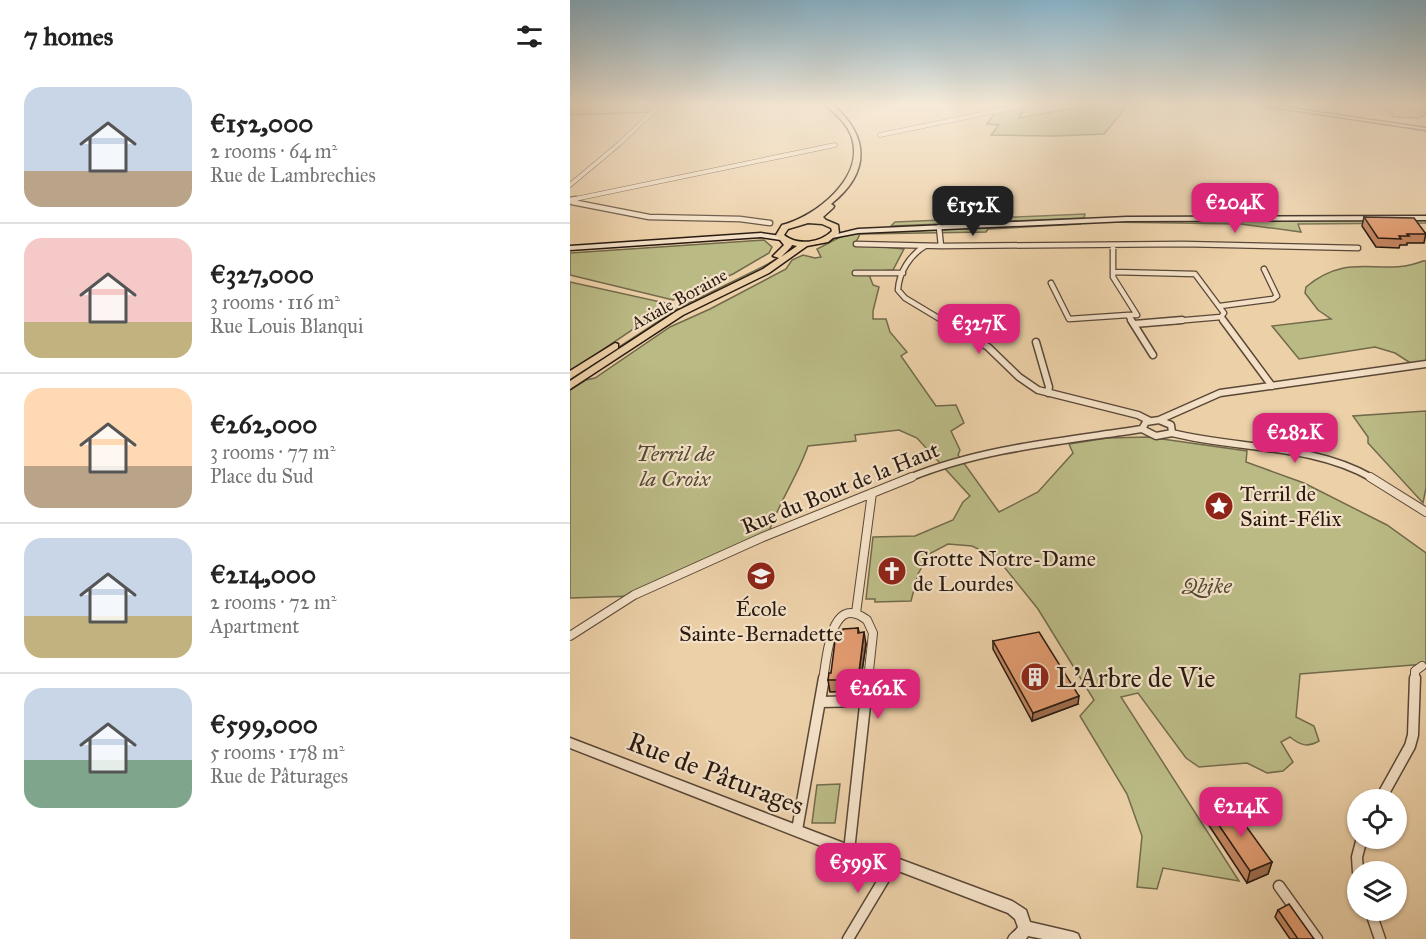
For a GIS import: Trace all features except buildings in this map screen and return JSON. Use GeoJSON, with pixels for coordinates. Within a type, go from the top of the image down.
{"type":"FeatureCollection","features":[{"type":"Feature","properties":{"kind":"highway"},"geometry":{"type":"LineString","coordinates":[[782,236],[836,195],[851,175],[858,158],[858,149]]}},
{"type":"Feature","properties":{"kind":"highway"},"geometry":{"type":"LineString","coordinates":[[782,236],[806,243],[832,236],[836,231],[819,217],[820,213],[848,191],[859,175],[865,157],[864,149]]}},
{"type":"Feature","properties":{"kind":"highway"},"geometry":{"type":"LineString","coordinates":[[801,222],[828,224]]}},
{"type":"Feature","properties":{"kind":"highway","name":"Axiale Boraine"},"geometry":{"type":"LineString","coordinates":[[570,376],[682,303],[771,260],[786,249],[788,243],[782,236]]}},
{"type":"Feature","properties":{"kind":"highway","name":"Axiale Boraine"},"geometry":{"type":"LineString","coordinates":[[570,387],[680,314],[766,271],[806,243]]}},
{"type":"Feature","properties":{"kind":"main road"},"geometry":{"type":"LineString","coordinates":[[832,236],[858,231],[1086,220],[1426,218]]}},
{"type":"Feature","properties":{"kind":"main road"},"geometry":{"type":"LineString","coordinates":[[828,224],[858,231]]}},
{"type":"Feature","properties":{"kind":"main road"},"geometry":{"type":"LineString","coordinates":[[570,248],[761,235],[782,236]]}},
{"type":"Feature","properties":{"kind":"street"},"geometry":{"type":"LineString","coordinates":[[570,185],[612,149]]}},
{"type":"Feature","properties":{"kind":"street"},"geometry":{"type":"LineString","coordinates":[[570,200],[817,149]]}},
{"type":"Feature","properties":{"kind":"street"},"geometry":{"type":"LineString","coordinates":[[570,200],[649,217],[740,219],[770,223]]}},
{"type":"Feature","properties":{"kind":"street"},"geometry":{"type":"LineString","coordinates":[[939,227],[941,246]]}},
{"type":"Feature","properties":{"kind":"street"},"geometry":{"type":"LineString","coordinates":[[856,244],[1358,248]]}},
{"type":"Feature","properties":{"kind":"street"},"geometry":{"type":"LineString","coordinates":[[1113,245],[1113,277],[1143,323]]}},
{"type":"Feature","properties":{"kind":"street"},"geometry":{"type":"LineString","coordinates":[[927,246],[918,249],[897,286],[905,298],[988,347],[1018,377],[1048,393],[1150,421]]}},
{"type":"Feature","properties":{"kind":"street"},"geometry":{"type":"LineString","coordinates":[[1220,306],[1273,299],[1277,296],[1264,269]]}},
{"type":"Feature","properties":{"kind":"street"},"geometry":{"type":"LineString","coordinates":[[1114,272],[1192,273],[1220,306],[1224,313],[1221,317]]}},
{"type":"Feature","properties":{"kind":"street"},"geometry":{"type":"LineString","coordinates":[[855,273],[903,273]]}},
{"type":"Feature","properties":{"kind":"street"},"geometry":{"type":"LineString","coordinates":[[1051,283],[1069,319],[1137,315]]}},
{"type":"Feature","properties":{"kind":"street"},"geometry":{"type":"LineString","coordinates":[[1128,315],[1153,355]]}},
{"type":"Feature","properties":{"kind":"street"},"geometry":{"type":"LineString","coordinates":[[1134,324],[1221,317]]}},
{"type":"Feature","properties":{"kind":"street"},"geometry":{"type":"LineString","coordinates":[[1221,317],[1272,386]]}},
{"type":"Feature","properties":{"kind":"street"},"geometry":{"type":"LineString","coordinates":[[1036,342],[1048,393]]}},
{"type":"Feature","properties":{"kind":"street"},"geometry":{"type":"LineString","coordinates":[[1142,429],[1143,424],[1160,420],[1220,393],[1426,364]]}},
{"type":"Feature","properties":{"kind":"street"},"geometry":{"type":"LineString","coordinates":[[1160,420],[1170,425],[1172,433]]}},
{"type":"Feature","properties":{"kind":"street","name":"Rue du Bout de la Haut"},"geometry":{"type":"LineString","coordinates":[[570,636],[634,595],[763,537],[941,466],[1087,436],[1142,429],[1159,437],[1172,433],[1191,438],[1297,452],[1335,461],[1423,509]]}},
{"type":"Feature","properties":{"kind":"street"},"geometry":{"type":"LineString","coordinates":[[856,613],[872,493]]}},
{"type":"Feature","properties":{"kind":"street"},"geometry":{"type":"LineString","coordinates":[[797,830],[833,626],[843,615],[856,613],[866,616],[872,625],[867,701],[849,851]]}},
{"type":"Feature","properties":{"kind":"street"},"geometry":{"type":"LineString","coordinates":[[1386,789],[1410,746],[1413,735],[1415,671],[1422,666]]}},
{"type":"Feature","properties":{"kind":"street"},"geometry":{"type":"LineString","coordinates":[[820,702],[867,701]]}},
{"type":"Feature","properties":{"kind":"street","name":"Rue de Pâturages"},"geometry":{"type":"LineString","coordinates":[[570,743],[849,851],[875,856],[1016,910],[1024,919],[1025,928]]}},
{"type":"Feature","properties":{"kind":"street"},"geometry":{"type":"LineString","coordinates":[[848,939],[893,864]]}},
{"type":"Feature","properties":{"kind":"street"},"geometry":{"type":"LineString","coordinates":[[1279,886],[1317,939]]}},
{"type":"Feature","properties":{"kind":"street"},"geometry":{"type":"LineString","coordinates":[[1374,921],[1380,939]]}},
{"type":"Feature","properties":{"kind":"street"},"geometry":{"type":"LineString","coordinates":[[1015,939],[1025,928],[1073,939]]}},
{"type":"Feature","properties":{"kind":"green space"},"geometry":{"type":"Polygon","coordinates":[[[1085,214],[1084,218],[891,226],[895,222],[1085,214]]]}},
{"type":"Feature","properties":{"kind":"green space"},"geometry":{"type":"Polygon","coordinates":[[[1229,219],[1426,219],[1426,223],[1298,224],[1301,232],[1241,224],[1104,222],[1229,219]]]}},
{"type":"Feature","properties":{"kind":"green space"},"geometry":{"type":"Polygon","coordinates":[[[1081,224],[988,229],[986,232],[860,234],[855,244],[904,249],[893,270],[868,272],[873,285],[879,287],[873,319],[886,319],[890,332],[907,352],[901,356],[936,406],[956,405],[964,423],[951,431],[960,450],[958,455],[999,512],[1038,492],[1073,453],[1069,444],[1107,438],[1148,437],[1247,451],[1246,462],[1304,483],[1387,525],[1426,553],[1426,664],[1300,674],[1296,717],[1314,726],[1319,741],[1304,745],[1290,737],[1281,742],[1293,762],[1283,771],[1267,773],[1247,763],[1199,767],[1186,758],[1138,693],[1121,697],[1239,881],[1163,868],[1157,889],[1137,887],[1142,836],[1127,794],[1080,716],[1094,700],[1038,609],[997,558],[972,546],[948,544],[929,554],[918,574],[911,601],[875,602],[875,599],[866,599],[873,537],[915,536],[953,520],[963,502],[970,496],[917,438],[899,430],[855,435],[856,441],[808,446],[767,538],[634,596],[570,598],[570,390],[586,380],[595,378],[670,327],[786,269],[792,260],[803,255],[821,257],[817,249],[844,235],[861,233],[1081,224]]]}},
{"type":"Feature","properties":{"kind":"green space"},"geometry":{"type":"Polygon","coordinates":[[[764,240],[772,247],[769,253],[733,274],[673,300],[570,275],[570,253],[764,240]]]}},
{"type":"Feature","properties":{"kind":"green space"},"geometry":{"type":"Polygon","coordinates":[[[790,251],[761,271],[715,293],[570,384],[570,379],[679,308],[790,251]]]}},
{"type":"Feature","properties":{"kind":"green space"},"geometry":{"type":"Polygon","coordinates":[[[1426,261],[1426,364],[1415,366],[1395,353],[1375,347],[1299,359],[1272,326],[1331,319],[1318,310],[1305,293],[1306,287],[1322,276],[1351,267],[1393,267],[1426,261]]]}},
{"type":"Feature","properties":{"kind":"green space"},"geometry":{"type":"Polygon","coordinates":[[[570,282],[670,304],[570,372],[570,282]]]}},
{"type":"Feature","properties":{"kind":"green space"},"geometry":{"type":"Polygon","coordinates":[[[1426,411],[1426,488],[1423,503],[1368,443],[1368,437],[1353,416],[1426,411]]]}},
{"type":"Feature","properties":{"kind":"green space"},"geometry":{"type":"Polygon","coordinates":[[[840,784],[835,823],[812,823],[817,785],[840,784]]]}},
{"type":"Feature","properties":{"kind":"place","name":"Terril de Saint-Félix"},"geometry":{"type":"Point","coordinates":[1219,506]}},
{"type":"Feature","properties":{"kind":"place","name":"Grotte Notre-Dame de Lourdes"},"geometry":{"type":"Point","coordinates":[892,571]}},
{"type":"Feature","properties":{"kind":"place","name":"École Sainte-Bernadette"},"geometry":{"type":"Point","coordinates":[761,576]}},
{"type":"Feature","properties":{"kind":"place","name":"L'Arbre de Vie"},"geometry":{"type":"Point","coordinates":[1035,677]}},
{"type":"Feature","properties":{"kind":"park label","name":"Terril de la Croix"},"geometry":{"type":"Point","coordinates":[675,466]}},
{"type":"Feature","properties":{"kind":"park label","name":"Qbike"},"geometry":{"type":"Point","coordinates":[1207,585]}}]}
